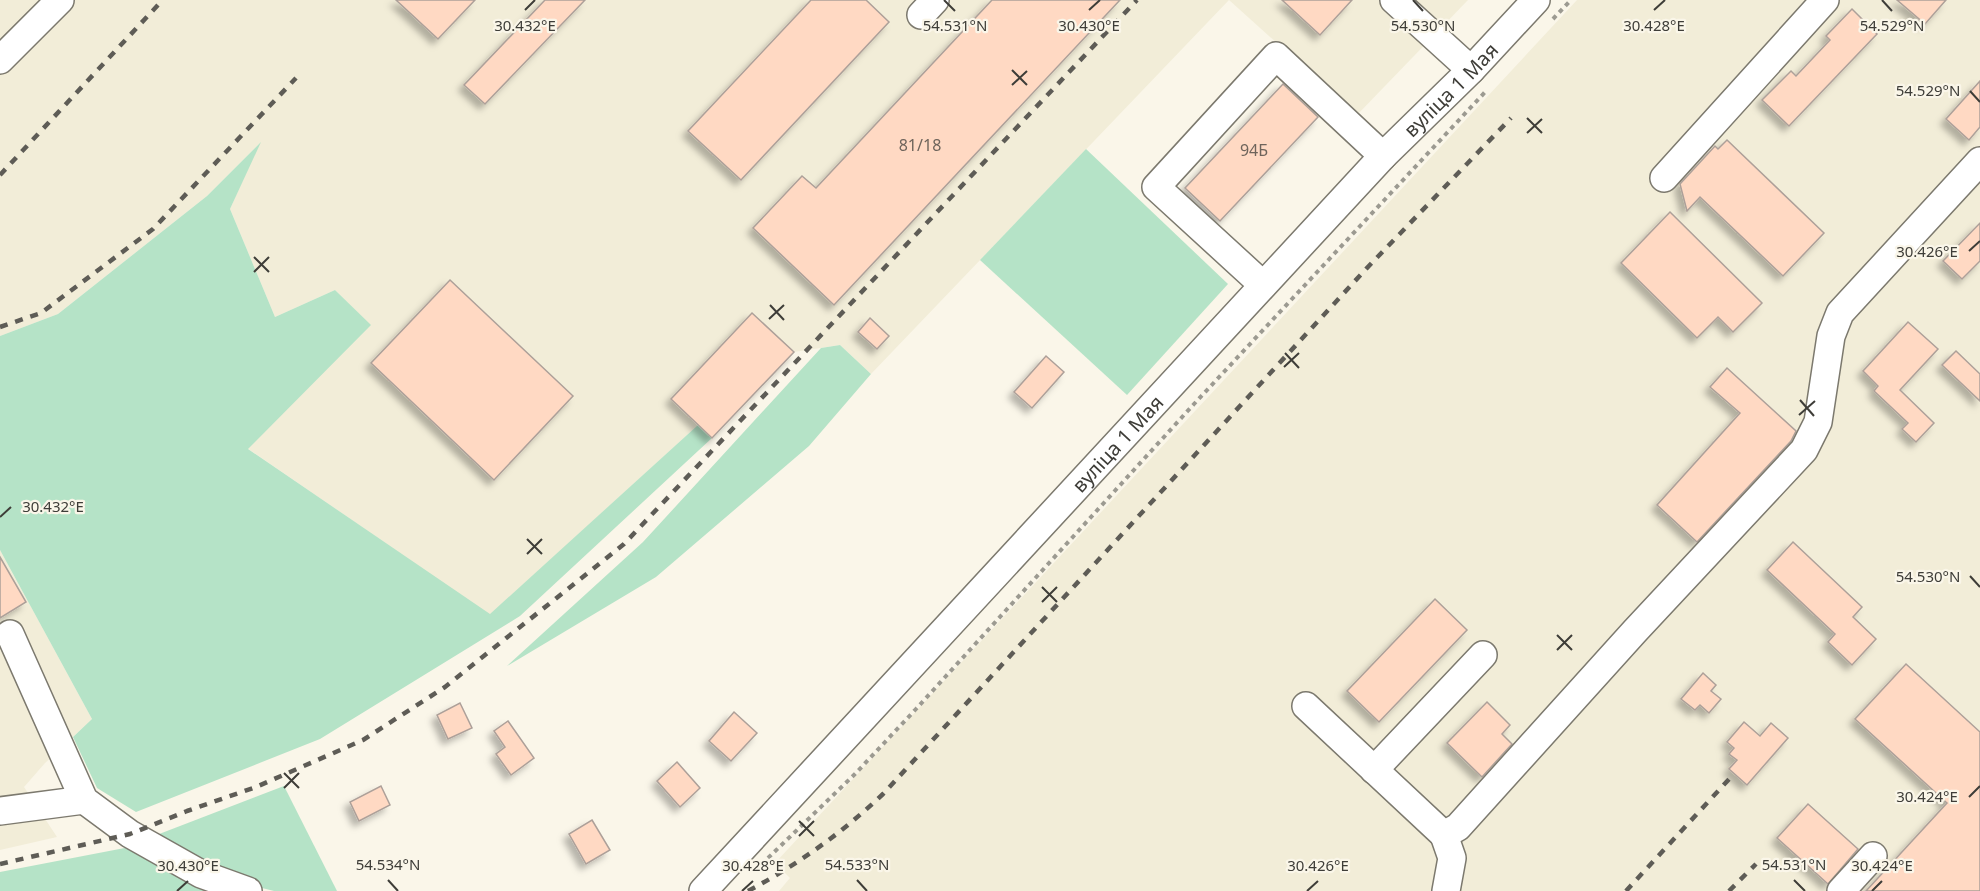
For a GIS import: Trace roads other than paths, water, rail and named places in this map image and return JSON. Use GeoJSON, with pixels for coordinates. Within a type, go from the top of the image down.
{"type":"FeatureCollection","features":[{"type":"Feature","properties":{"kind":"street"},"geometry":{"type":"LineString","coordinates":[[0,60],[60,0]]}},
{"type":"Feature","properties":{"kind":"street"},"geometry":{"type":"LineString","coordinates":[[1394,0],[1482,77]]}},
{"type":"Feature","properties":{"kind":"street","name":"вуліца 1 Мая"},"geometry":{"type":"LineString","coordinates":[[703,891],[1383,156],[1482,77],[1536,0]]}},
{"type":"Feature","properties":{"kind":"street"},"geometry":{"type":"LineString","coordinates":[[1664,178],[1825,0]]}},
{"type":"Feature","properties":{"kind":"street"},"geometry":{"type":"LineString","coordinates":[[1263,285],[1156,187],[1276,56],[1383,156]]}},
{"type":"Feature","properties":{"kind":"street"},"geometry":{"type":"LineString","coordinates":[[1444,835],[1458,827],[1635,631],[1804,450],[1818,422],[1831,336],[1840,313],[1980,161]]}},
{"type":"Feature","properties":{"kind":"street"},"geometry":{"type":"LineString","coordinates":[[10,634],[84,800],[130,834],[201,874],[248,891]]}},
{"type":"Feature","properties":{"kind":"street"},"geometry":{"type":"LineString","coordinates":[[1374,770],[1483,655]]}},
{"type":"Feature","properties":{"kind":"street"},"geometry":{"type":"LineString","coordinates":[[1306,706],[1444,835],[1452,858],[1446,891]]}},
{"type":"Feature","properties":{"kind":"street"},"geometry":{"type":"LineString","coordinates":[[0,811],[84,800]]}},
{"type":"Feature","properties":{"kind":"street"},"geometry":{"type":"LineString","coordinates":[[1840,891],[1874,856]]}},
{"type":"Feature","properties":{"kind":"railway"},"geometry":{"type":"LineString","coordinates":[[0,864],[130,834],[256,787],[363,740],[445,687],[624,544],[1137,0]]}},
{"type":"Feature","properties":{"kind":"railway"},"geometry":{"type":"LineString","coordinates":[[0,175],[158,5]]}},
{"type":"Feature","properties":{"kind":"railway"},"geometry":{"type":"LineString","coordinates":[[0,327],[41,313],[153,229],[296,78]]}},
{"type":"Feature","properties":{"kind":"railway"},"geometry":{"type":"LineString","coordinates":[[748,891],[818,847],[852,822],[883,794],[1366,269],[1511,118]]}},
{"type":"Feature","properties":{"kind":"railway"},"geometry":{"type":"LineString","coordinates":[[1626,891],[1731,777]]}},
{"type":"Feature","properties":{"kind":"railway"},"geometry":{"type":"LineString","coordinates":[[1729,891],[1756,864]]}}]}
